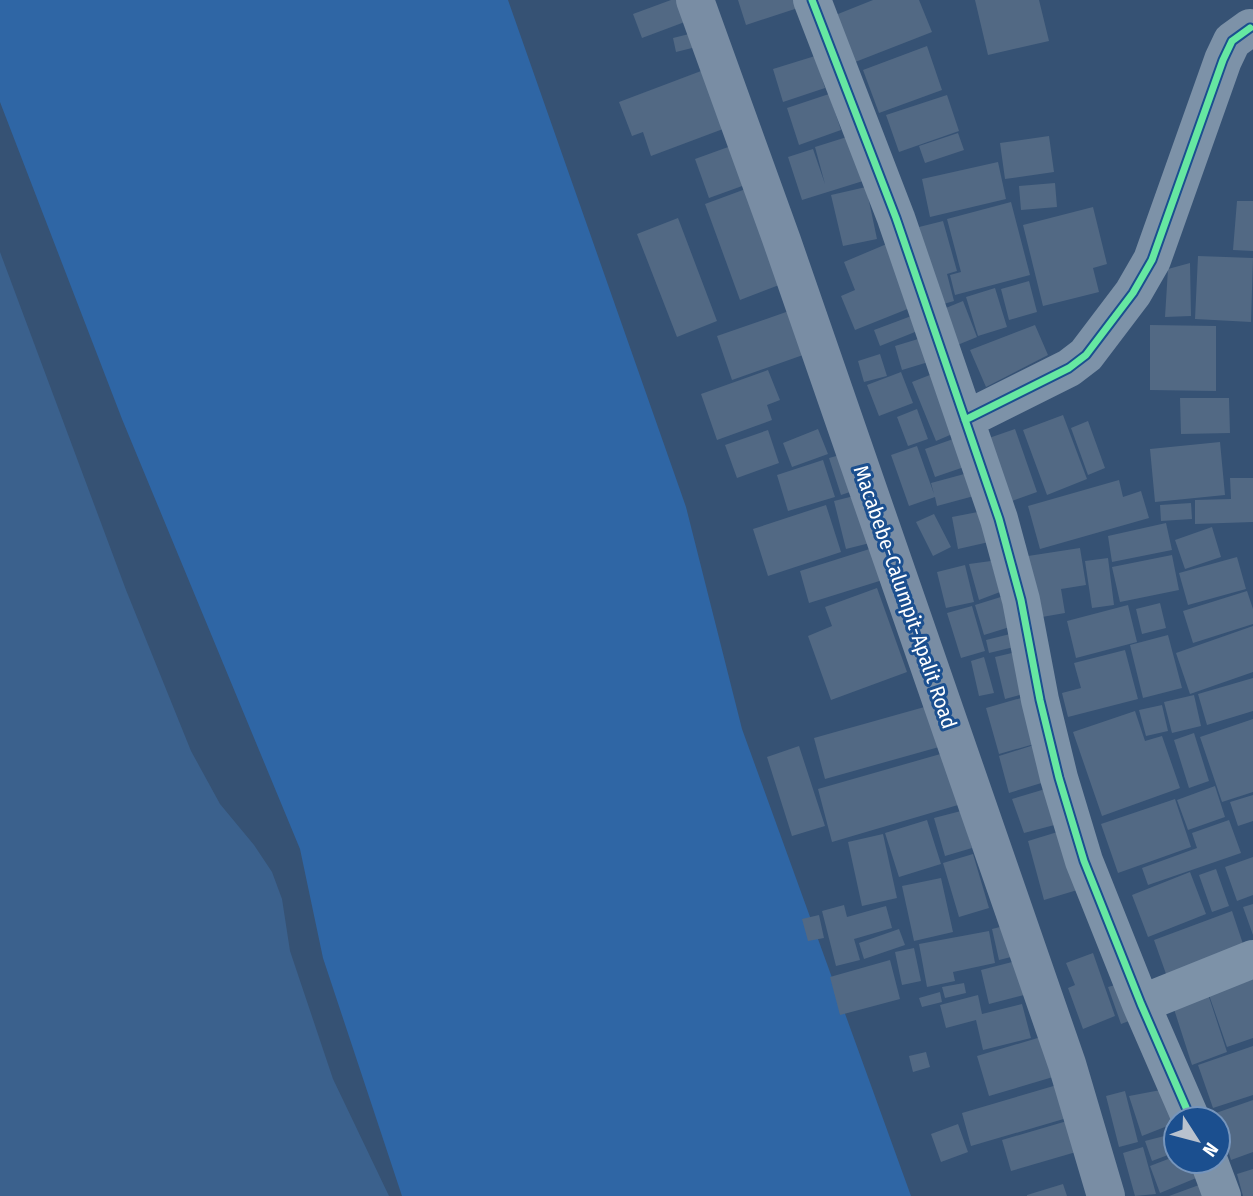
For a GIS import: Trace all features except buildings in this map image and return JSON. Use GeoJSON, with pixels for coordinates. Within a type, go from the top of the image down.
{"type":"FeatureCollection","features":[{"type":"Feature","properties":{"kind":"main road","name":"Macabebe-Calumpit-Apalit Road"},"geometry":{"type":"LineString","coordinates":[[695,0],[782,241],[1067,1064],[1107,1196]]}},
{"type":"Feature","properties":{"kind":"street"},"geometry":{"type":"LineString","coordinates":[[812,0],[896,218],[999,519],[1021,600],[1040,700],[1059,778],[1084,861],[1185,1105]]}},
{"type":"Feature","properties":{"kind":"street"},"geometry":{"type":"LineString","coordinates":[[965,420],[1069,368],[1086,355],[1133,293],[1152,260],[1223,60],[1232,41],[1250,29]]}},
{"type":"Feature","properties":{"kind":"street"},"geometry":{"type":"LineString","coordinates":[[1142,1004],[1253,958]]}},
{"type":"Feature","properties":{"kind":"street"},"geometry":{"type":"LineString","coordinates":[[1214,1175],[1222,1196]]}},
{"type":"Feature","properties":{"kind":"shaded area"},"geometry":{"type":"Polygon","coordinates":[[[0,0],[508,0],[686,507],[742,729],[911,1196],[402,1196],[323,958],[300,849],[122,419],[0,102],[0,0]]]}},
{"type":"Feature","properties":{"kind":"shaded area"},"geometry":{"type":"Polygon","coordinates":[[[0,252],[126,590],[191,751],[220,804],[254,845],[272,872],[282,899],[290,951],[333,1079],[389,1196],[0,1196],[0,252]]]}},
{"type":"Feature","properties":{"kind":"cycle path"},"geometry":{"type":"LineString","coordinates":[[812,0],[896,218],[999,519],[1021,600],[1040,700],[1059,778],[1084,861],[1185,1105]]}},
{"type":"Feature","properties":{"kind":"cycle path"},"geometry":{"type":"LineString","coordinates":[[965,420],[1069,368],[1086,355],[1133,293],[1152,260],[1223,60],[1232,41],[1250,28]]}}]}
